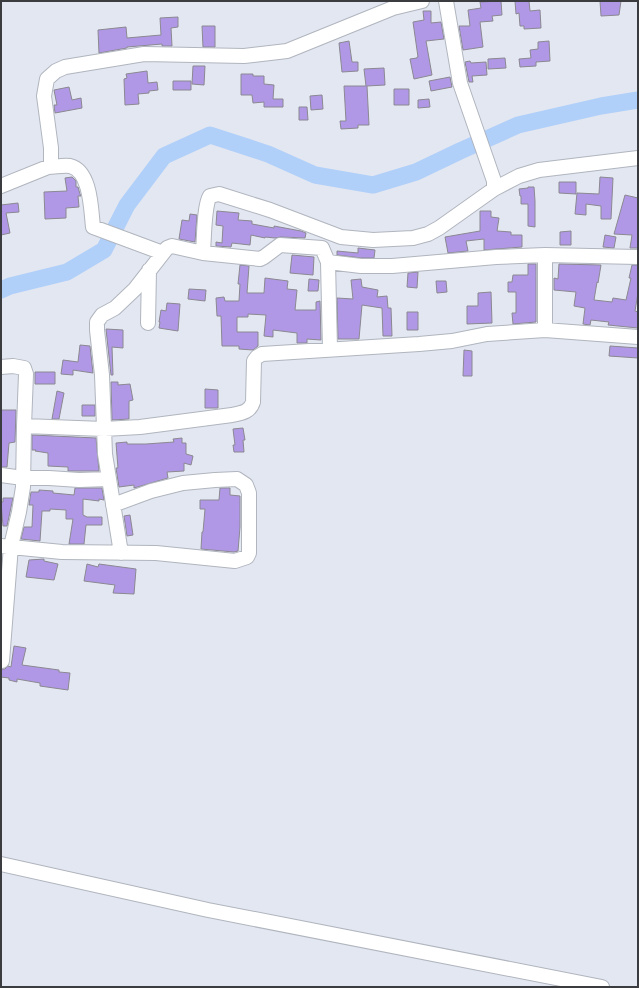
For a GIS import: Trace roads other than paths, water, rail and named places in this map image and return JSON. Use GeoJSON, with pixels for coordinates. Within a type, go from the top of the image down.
{"type":"FeatureCollection","features":[{"type":"Feature","properties":{"kind":"street"},"geometry":{"type":"LineString","coordinates":[[48,168],[51,164],[44,88],[47,79],[50,76],[65,67],[144,54],[244,56],[287,51],[393,8],[422,1]]}},
{"type":"Feature","properties":{"kind":"street"},"geometry":{"type":"LineString","coordinates":[[446,1],[460,83],[494,185]]}},
{"type":"Feature","properties":{"kind":"street"},"geometry":{"type":"LineString","coordinates":[[203,253],[208,200],[210,196],[214,195],[219,194],[270,210],[341,237],[366,239],[412,238],[428,234],[494,185],[519,176],[539,170],[638,158]]}},
{"type":"Feature","properties":{"kind":"street"},"geometry":{"type":"LineString","coordinates":[[1,186],[48,168],[71,166],[84,176],[89,193],[94,227],[162,253]]}},
{"type":"Feature","properties":{"kind":"street"},"geometry":{"type":"LineString","coordinates":[[121,552],[105,454],[102,375],[97,322],[102,315],[115,308],[135,289],[167,248],[172,246],[203,253],[260,259],[281,245],[323,249],[328,262],[330,349]]}},
{"type":"Feature","properties":{"kind":"street"},"geometry":{"type":"LineString","coordinates":[[328,262],[361,266],[392,266],[496,257],[545,255],[638,257]]}},
{"type":"Feature","properties":{"kind":"street"},"geometry":{"type":"LineString","coordinates":[[545,255],[545,330]]}},
{"type":"Feature","properties":{"kind":"street"},"geometry":{"type":"LineString","coordinates":[[148,323],[149,270]]}},
{"type":"Feature","properties":{"kind":"street"},"geometry":{"type":"LineString","coordinates":[[24,426],[104,429],[232,415],[244,412],[252,407],[253,366],[257,357],[262,354],[419,344],[452,341],[487,334],[545,330],[638,337]]}},
{"type":"Feature","properties":{"kind":"street"},"geometry":{"type":"LineString","coordinates":[[1,367],[13,366],[24,368],[26,374],[23,478],[19,512],[6,546],[2,661]]}},
{"type":"Feature","properties":{"kind":"street"},"geometry":{"type":"LineString","coordinates":[[1,475],[23,478],[79,480],[109,479]]}},
{"type":"Feature","properties":{"kind":"street"},"geometry":{"type":"LineString","coordinates":[[6,546],[62,552],[156,553],[235,561],[247,557],[249,552],[249,493],[246,485],[237,479],[189,482],[150,491],[113,505]]}},
{"type":"Feature","properties":{"kind":"street"},"geometry":{"type":"LineString","coordinates":[[1,864],[208,910],[602,987]]}},
{"type":"Feature","properties":{"kind":"waterway"},"geometry":{"type":"LineString","coordinates":[[1,290],[10,286],[67,272],[104,250],[127,205],[164,156],[210,135],[268,154],[315,175],[373,185],[416,172],[518,125],[601,106],[638,100]]}}]}
